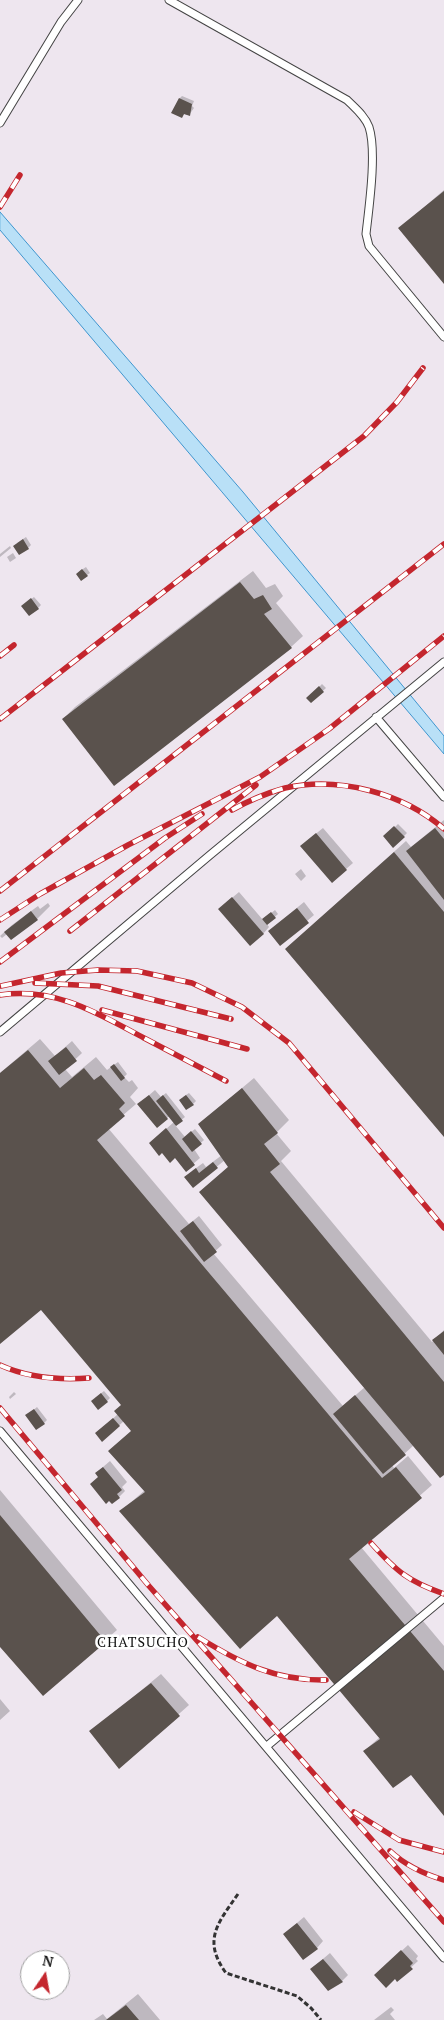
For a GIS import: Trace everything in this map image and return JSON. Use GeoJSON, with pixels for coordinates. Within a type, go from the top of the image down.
{"type":"FeatureCollection","features":[{"type":"Feature","properties":{"kind":"lane"},"geometry":{"type":"LineString","coordinates":[[0,123],[61,22],[78,0]]}},
{"type":"Feature","properties":{"kind":"lane"},"geometry":{"type":"LineString","coordinates":[[169,0],[348,100],[361,114],[368,125],[373,145],[366,234],[369,246],[444,337]]}},
{"type":"Feature","properties":{"kind":"lane"},"geometry":{"type":"LineString","coordinates":[[0,1032],[210,854],[444,662]]}},
{"type":"Feature","properties":{"kind":"lane"},"geometry":{"type":"LineString","coordinates":[[376,718],[444,797]]}},
{"type":"Feature","properties":{"kind":"lane"},"geometry":{"type":"LineString","coordinates":[[0,1431],[444,1958]]}},
{"type":"Feature","properties":{"kind":"lane"},"geometry":{"type":"LineString","coordinates":[[267,1746],[444,1598]]}},
{"type":"Feature","properties":{"kind":"path"},"geometry":{"type":"LineString","coordinates":[[238,1894],[217,1924],[214,1949],[218,1963],[226,1973],[297,1996],[321,2020]]}},
{"type":"Feature","properties":{"kind":"shaded area"},"geometry":{"type":"Polygon","coordinates":[[[0,0],[444,0],[444,2020],[0,2020],[0,0]]]}},
{"type":"Feature","properties":{"kind":"water"},"geometry":{"type":"Polygon","coordinates":[[[0,212],[243,492],[444,736],[444,754],[0,230],[0,212]]]}},
{"type":"Feature","properties":{"kind":"building"},"geometry":{"type":"Polygon","coordinates":[[[179,98],[192,104],[190,116],[184,114],[182,118],[171,113],[179,98]]]}},
{"type":"Feature","properties":{"kind":"building"},"geometry":{"type":"Polygon","coordinates":[[[444,191],[444,284],[398,228],[444,191]]]}},
{"type":"Feature","properties":{"kind":"building"},"geometry":{"type":"Polygon","coordinates":[[[23,539],[29,549],[19,555],[13,546],[23,539]]]}},
{"type":"Feature","properties":{"kind":"building"},"geometry":{"type":"Polygon","coordinates":[[[82,569],[88,576],[81,581],[76,574],[82,569]]]}},
{"type":"Feature","properties":{"kind":"building"},"geometry":{"type":"Polygon","coordinates":[[[240,582],[254,599],[263,595],[272,609],[264,614],[292,648],[114,786],[62,719],[240,582]]]}},
{"type":"Feature","properties":{"kind":"building"},"geometry":{"type":"Polygon","coordinates":[[[31,598],[39,609],[29,616],[21,606],[31,598]]]}},
{"type":"Feature","properties":{"kind":"building"},"geometry":{"type":"Polygon","coordinates":[[[319,686],[324,692],[311,703],[306,698],[319,686]]]}},
{"type":"Feature","properties":{"kind":"building"},"geometry":{"type":"Polygon","coordinates":[[[394,826],[405,837],[393,848],[383,836],[394,826]]]}},
{"type":"Feature","properties":{"kind":"building"},"geometry":{"type":"Polygon","coordinates":[[[435,828],[444,839],[444,900],[406,851],[435,828]]]}},
{"type":"Feature","properties":{"kind":"building"},"geometry":{"type":"Polygon","coordinates":[[[316,833],[347,870],[332,883],[300,846],[316,833]]]}},
{"type":"Feature","properties":{"kind":"building"},"geometry":{"type":"Polygon","coordinates":[[[394,852],[444,912],[444,1137],[285,949],[394,852]]]}},
{"type":"Feature","properties":{"kind":"building"},"geometry":{"type":"Polygon","coordinates":[[[232,897],[264,934],[250,946],[218,909],[232,897]]]}},
{"type":"Feature","properties":{"kind":"building"},"geometry":{"type":"Polygon","coordinates":[[[297,908],[309,923],[280,946],[268,931],[297,908]]]}},
{"type":"Feature","properties":{"kind":"building"},"geometry":{"type":"Polygon","coordinates":[[[31,911],[38,920],[11,940],[4,932],[31,911]]]}},
{"type":"Feature","properties":{"kind":"building"},"geometry":{"type":"Polygon","coordinates":[[[271,912],[276,918],[267,925],[262,919],[271,912]]]}},
{"type":"Feature","properties":{"kind":"building"},"geometry":{"type":"Polygon","coordinates":[[[66,1047],[77,1061],[59,1075],[48,1061],[66,1047]]]}},
{"type":"Feature","properties":{"kind":"building"},"geometry":{"type":"Polygon","coordinates":[[[28,1050],[60,1088],[84,1068],[94,1080],[101,1075],[125,1103],[119,1109],[125,1116],[97,1140],[382,1478],[396,1467],[422,1498],[349,1559],[444,1671],[444,1816],[411,1775],[393,1788],[363,1751],[380,1739],[277,1616],[240,1649],[119,1511],[145,1492],[108,1451],[131,1431],[114,1411],[121,1405],[41,1310],[0,1344],[0,1073],[28,1050]]]}},
{"type":"Feature","properties":{"kind":"building"},"geometry":{"type":"Polygon","coordinates":[[[114,1064],[125,1078],[121,1081],[110,1067],[114,1064]]]}},
{"type":"Feature","properties":{"kind":"building"},"geometry":{"type":"Polygon","coordinates":[[[242,1088],[278,1133],[264,1144],[280,1164],[270,1172],[444,1382],[444,1475],[440,1478],[199,1192],[228,1167],[198,1124],[242,1088]]]}},
{"type":"Feature","properties":{"kind":"building"},"geometry":{"type":"Polygon","coordinates":[[[149,1095],[168,1119],[157,1128],[137,1104],[149,1095]]]}},
{"type":"Feature","properties":{"kind":"building"},"geometry":{"type":"Polygon","coordinates":[[[163,1095],[183,1121],[176,1126],[156,1101],[163,1095]]]}},
{"type":"Feature","properties":{"kind":"building"},"geometry":{"type":"Polygon","coordinates":[[[186,1095],[194,1105],[186,1110],[179,1100],[186,1095]]]}},
{"type":"Feature","properties":{"kind":"building"},"geometry":{"type":"Polygon","coordinates":[[[166,1128],[195,1165],[186,1172],[175,1158],[170,1163],[162,1153],[159,1156],[149,1143],[166,1128]]]}},
{"type":"Feature","properties":{"kind":"building"},"geometry":{"type":"Polygon","coordinates":[[[191,1131],[202,1144],[192,1152],[182,1139],[191,1131]]]}},
{"type":"Feature","properties":{"kind":"building"},"geometry":{"type":"Polygon","coordinates":[[[213,1162],[218,1168],[193,1188],[184,1177],[196,1168],[199,1173],[213,1162]]]}},
{"type":"Feature","properties":{"kind":"building"},"geometry":{"type":"Polygon","coordinates":[[[193,1221],[217,1252],[204,1262],[180,1231],[193,1221]]]}},
{"type":"Feature","properties":{"kind":"building"},"geometry":{"type":"Polygon","coordinates":[[[444,1331],[444,1355],[432,1340],[444,1331]]]}},
{"type":"Feature","properties":{"kind":"building"},"geometry":{"type":"Polygon","coordinates":[[[101,1393],[108,1402],[98,1410],[91,1401],[101,1393]]]}},
{"type":"Feature","properties":{"kind":"building"},"geometry":{"type":"Polygon","coordinates":[[[355,1395],[406,1455],[383,1474],[333,1414],[355,1395]]]}},
{"type":"Feature","properties":{"kind":"building"},"geometry":{"type":"Polygon","coordinates":[[[34,1409],[45,1424],[36,1430],[25,1415],[34,1409]]]}},
{"type":"Feature","properties":{"kind":"building"},"geometry":{"type":"Polygon","coordinates":[[[113,1418],[120,1426],[102,1442],[95,1433],[113,1418]]]}},
{"type":"Feature","properties":{"kind":"building"},"geometry":{"type":"Polygon","coordinates":[[[103,1467],[122,1490],[117,1494],[120,1498],[112,1504],[109,1501],[106,1504],[90,1484],[98,1477],[95,1473],[103,1467]]]}},
{"type":"Feature","properties":{"kind":"building"},"geometry":{"type":"Polygon","coordinates":[[[0,1515],[106,1642],[43,1696],[0,1647],[0,1515]]]}},
{"type":"Feature","properties":{"kind":"building"},"geometry":{"type":"Polygon","coordinates":[[[151,1683],[180,1716],[119,1769],[89,1731],[151,1683]]]}},
{"type":"Feature","properties":{"kind":"building"},"geometry":{"type":"Polygon","coordinates":[[[297,1923],[318,1949],[303,1960],[283,1934],[297,1923]]]}},
{"type":"Feature","properties":{"kind":"building"},"geometry":{"type":"Polygon","coordinates":[[[401,1950],[413,1963],[410,1966],[413,1969],[397,1982],[395,1979],[386,1988],[374,1975],[401,1950]]]}},
{"type":"Feature","properties":{"kind":"building"},"geometry":{"type":"Polygon","coordinates":[[[323,1959],[343,1982],[328,1991],[310,1969],[323,1959]]]}},
{"type":"Feature","properties":{"kind":"building"},"geometry":{"type":"Polygon","coordinates":[[[126,2005],[139,2020],[106,2020],[126,2005]]]}},
{"type":"Feature","properties":{"kind":"railway"},"geometry":{"type":"LineString","coordinates":[[0,207],[20,175]]}},
{"type":"Feature","properties":{"kind":"railway"},"geometry":{"type":"LineString","coordinates":[[0,719],[364,436],[397,402],[423,368]]}},
{"type":"Feature","properties":{"kind":"railway"},"geometry":{"type":"LineString","coordinates":[[0,891],[444,544]]}},
{"type":"Feature","properties":{"kind":"railway"},"geometry":{"type":"LineString","coordinates":[[0,920],[40,894],[128,845],[260,777],[329,729],[444,636]]}},
{"type":"Feature","properties":{"kind":"railway"},"geometry":{"type":"LineString","coordinates":[[0,656],[14,645]]}},
{"type":"Feature","properties":{"kind":"railway"},"geometry":{"type":"LineString","coordinates":[[232,810],[258,797],[285,788],[327,784],[369,790],[390,797],[428,816],[444,829]]}},
{"type":"Feature","properties":{"kind":"railway"},"geometry":{"type":"LineString","coordinates":[[70,931],[256,785]]}},
{"type":"Feature","properties":{"kind":"railway"},"geometry":{"type":"LineString","coordinates":[[0,962],[165,838],[202,814]]}},
{"type":"Feature","properties":{"kind":"railway"},"geometry":{"type":"LineString","coordinates":[[1,986],[61,973],[98,970],[137,971],[192,983],[242,1007],[289,1043],[444,1228]]}},
{"type":"Feature","properties":{"kind":"railway"},"geometry":{"type":"LineString","coordinates":[[35,983],[98,986],[231,1019]]}},
{"type":"Feature","properties":{"kind":"railway"},"geometry":{"type":"LineString","coordinates":[[0,995],[40,995],[58,998],[75,1004],[93,1011],[226,1081]]}},
{"type":"Feature","properties":{"kind":"railway"},"geometry":{"type":"LineString","coordinates":[[102,1010],[247,1049]]}},
{"type":"Feature","properties":{"kind":"railway"},"geometry":{"type":"LineString","coordinates":[[0,1365],[22,1373],[44,1377],[66,1379],[89,1378]]}},
{"type":"Feature","properties":{"kind":"railway"},"geometry":{"type":"LineString","coordinates":[[0,1408],[149,1586],[444,1922]]}},
{"type":"Feature","properties":{"kind":"railway"},"geometry":{"type":"LineString","coordinates":[[371,1543],[388,1561],[412,1580],[444,1594]]}},
{"type":"Feature","properties":{"kind":"railway"},"geometry":{"type":"LineString","coordinates":[[198,1637],[229,1655],[259,1669],[308,1680],[326,1680]]}},
{"type":"Feature","properties":{"kind":"railway"},"geometry":{"type":"LineString","coordinates":[[354,1812],[399,1840],[444,1852]]}},
{"type":"Feature","properties":{"kind":"railway"},"geometry":{"type":"LineString","coordinates":[[390,1851],[416,1869],[444,1880]]}},
{"type":"Feature","properties":{"kind":"district","name":"CHATSUCHO"},"geometry":{"type":"Point","coordinates":[143,1643]}}]}
